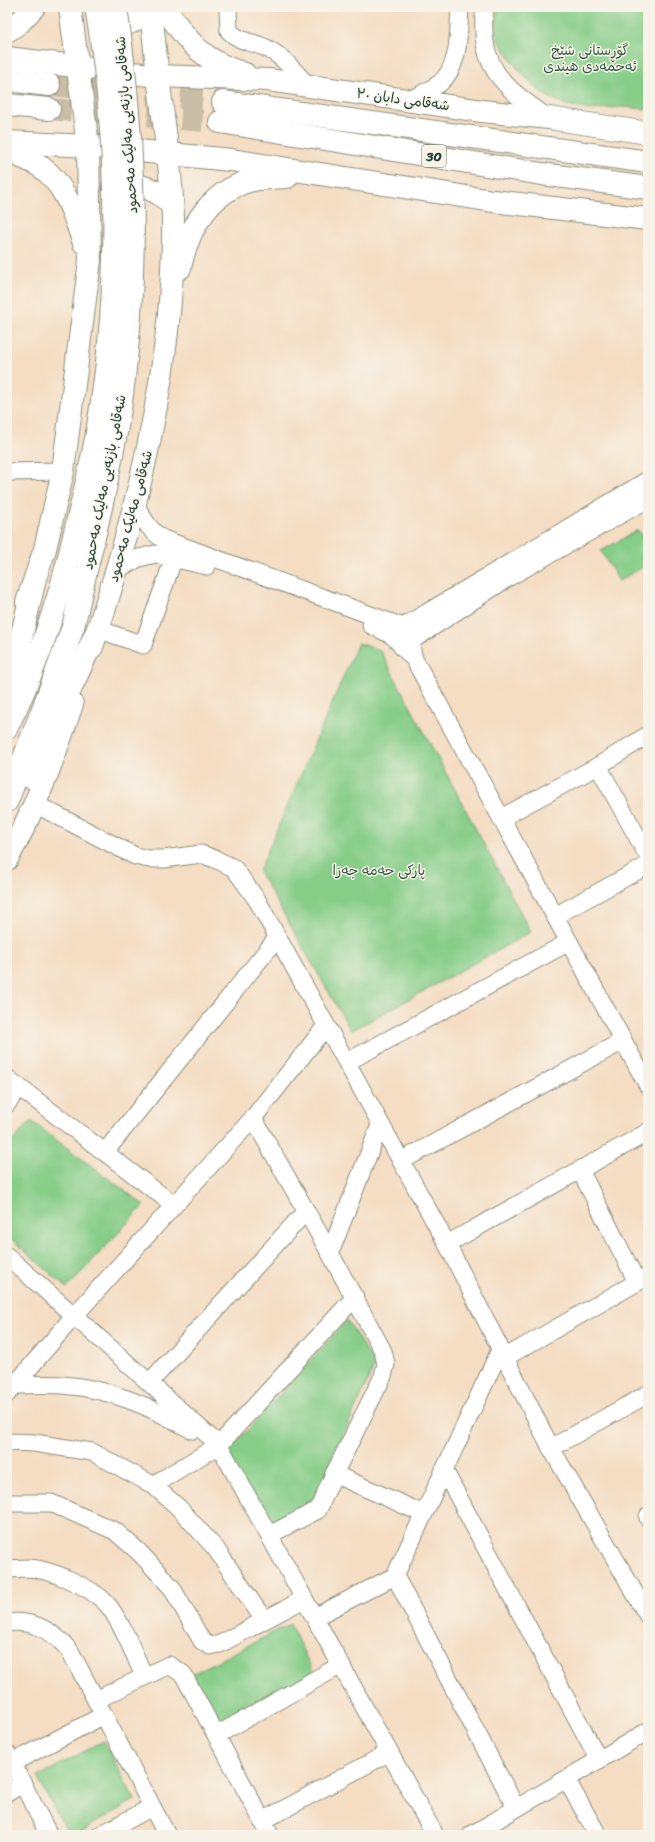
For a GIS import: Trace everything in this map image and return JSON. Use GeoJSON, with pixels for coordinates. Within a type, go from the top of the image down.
{"type":"FeatureCollection","features":[{"type":"Feature","properties":{"kind":"main road"},"geometry":{"type":"LineString","coordinates":[[7,32],[23,20],[34,7]]}},
{"type":"Feature","properties":{"kind":"main road","name":"شەقامی بازنەیی مەلیک مەحمود"},"geometry":{"type":"LineString","coordinates":[[7,727],[39,654],[53,616],[67,565],[96,438],[109,330],[113,265],[114,195],[103,47],[96,7]]}},
{"type":"Feature","properties":{"kind":"main road","name":"شەقامی بازنەیی مەلیک مەحمود"},"geometry":{"type":"LineString","coordinates":[[7,801],[73,628],[106,488],[123,386],[128,335],[134,195],[126,86],[116,7]]}},
{"type":"Feature","properties":{"kind":"main road"},"geometry":{"type":"LineString","coordinates":[[72,14],[84,26],[110,28],[132,22],[144,15],[150,7]]}},
{"type":"Feature","properties":{"kind":"main road","name":"شەقامی مەلیک مەحمود"},"geometry":{"type":"LineString","coordinates":[[9,866],[52,763],[98,629],[116,570],[134,502],[152,426],[160,379],[172,282],[172,206],[168,154],[150,7]]}},
{"type":"Feature","properties":{"kind":"main road"},"geometry":{"type":"LineString","coordinates":[[165,7],[177,27],[205,56],[227,69],[268,80]]}},
{"type":"Feature","properties":{"kind":"main road"},"geometry":{"type":"LineString","coordinates":[[7,651],[34,583],[45,549],[63,471],[90,260],[88,146],[72,14]]}},
{"type":"Feature","properties":{"kind":"main road","name":"شەقامی دابان ٣٠"},"geometry":{"type":"LineString","coordinates":[[7,58],[158,76],[268,80],[648,133]]}},
{"type":"Feature","properties":{"kind":"main road"},"geometry":{"type":"LineString","coordinates":[[7,80],[49,85]]}},
{"type":"Feature","properties":{"kind":"main road"},"geometry":{"type":"LineString","coordinates":[[7,105],[49,109]]}},
{"type":"Feature","properties":{"kind":"main road","name":"شەقامی دابان ٣٠"},"geometry":{"type":"LineString","coordinates":[[648,162],[222,112],[542,174],[648,188]]}},
{"type":"Feature","properties":{"kind":"main road"},"geometry":{"type":"LineString","coordinates":[[7,142],[88,146],[230,160],[493,201],[648,218]]}},
{"type":"Feature","properties":{"kind":"main road"},"geometry":{"type":"LineString","coordinates":[[7,151],[40,166],[58,183],[72,209],[90,260]]}},
{"type":"Feature","properties":{"kind":"main road"},"geometry":{"type":"LineString","coordinates":[[160,379],[181,263],[190,234],[207,208],[231,189],[248,182],[259,179],[325,174]]}},
{"type":"Feature","properties":{"kind":"main road"},"geometry":{"type":"LineString","coordinates":[[90,203],[101,190],[129,184],[154,190],[172,206]]}},
{"type":"Feature","properties":{"kind":"main road"},"geometry":{"type":"LineString","coordinates":[[7,689],[17,655],[34,583]]}},
{"type":"Feature","properties":{"kind":"main road"},"geometry":{"type":"LineString","coordinates":[[7,813],[34,770],[98,629]]}},
{"type":"Feature","properties":{"kind":"street"},"geometry":{"type":"LineString","coordinates":[[228,7],[229,31],[232,34],[247,43],[266,48],[281,59],[308,86]]}},
{"type":"Feature","properties":{"kind":"street"},"geometry":{"type":"LineString","coordinates":[[410,100],[440,82],[450,71],[455,57],[460,7]]}},
{"type":"Feature","properties":{"kind":"street"},"geometry":{"type":"LineString","coordinates":[[484,14],[483,40],[493,67],[522,100],[549,118]]}},
{"type":"Feature","properties":{"kind":"street"},"geometry":{"type":"LineString","coordinates":[[7,472],[63,471]]}},
{"type":"Feature","properties":{"kind":"street"},"geometry":{"type":"LineString","coordinates":[[404,642],[547,540],[648,480]]}},
{"type":"Feature","properties":{"kind":"street"},"geometry":{"type":"LineString","coordinates":[[404,642],[509,577],[648,500]]}},
{"type":"Feature","properties":{"kind":"street"},"geometry":{"type":"LineString","coordinates":[[134,502],[157,536],[404,642]]}},
{"type":"Feature","properties":{"kind":"street"},"geometry":{"type":"LineString","coordinates":[[116,570],[147,555],[155,554],[197,562],[379,628],[404,642],[648,1086]]}},
{"type":"Feature","properties":{"kind":"street"},"geometry":{"type":"LineString","coordinates":[[98,629],[144,645],[174,558]]}},
{"type":"Feature","properties":{"kind":"street"},"geometry":{"type":"LineString","coordinates":[[501,818],[598,766],[648,735]]}},
{"type":"Feature","properties":{"kind":"street"},"geometry":{"type":"LineString","coordinates":[[598,766],[648,856]]}},
{"type":"Feature","properties":{"kind":"street"},"geometry":{"type":"LineString","coordinates":[[35,804],[135,856],[149,859],[164,859],[201,854],[234,868],[257,900],[347,1062],[380,1125],[447,1244],[502,1354],[552,1448],[648,1616]]}},
{"type":"Feature","properties":{"kind":"street"},"geometry":{"type":"LineString","coordinates":[[555,916],[648,866]]}},
{"type":"Feature","properties":{"kind":"street"},"geometry":{"type":"LineString","coordinates":[[105,1152],[277,938]]}},
{"type":"Feature","properties":{"kind":"street"},"geometry":{"type":"LineString","coordinates":[[347,1062],[569,942]]}},
{"type":"Feature","properties":{"kind":"street"},"geometry":{"type":"LineString","coordinates":[[11,1389],[74,1316],[253,1118],[326,1026]]}},
{"type":"Feature","properties":{"kind":"street"},"geometry":{"type":"LineString","coordinates":[[401,1161],[623,1041]]}},
{"type":"Feature","properties":{"kind":"street"},"geometry":{"type":"LineString","coordinates":[[7,1104],[13,1083],[174,1205]]}},
{"type":"Feature","properties":{"kind":"street"},"geometry":{"type":"LineString","coordinates":[[253,1118],[330,1252],[382,1351],[386,1364],[383,1376],[334,1474],[318,1510],[269,1536]]}},
{"type":"Feature","properties":{"kind":"street"},"geometry":{"type":"LineString","coordinates":[[330,1252],[380,1125]]}},
{"type":"Feature","properties":{"kind":"street"},"geometry":{"type":"LineString","coordinates":[[447,1244],[648,1132]]}},
{"type":"Feature","properties":{"kind":"street"},"geometry":{"type":"LineString","coordinates":[[315,1617],[395,1576],[444,1470],[502,1354],[643,1279],[580,1170]]}},
{"type":"Feature","properties":{"kind":"street"},"geometry":{"type":"LineString","coordinates":[[150,1382],[306,1211]]}},
{"type":"Feature","properties":{"kind":"street"},"geometry":{"type":"LineString","coordinates":[[7,1256],[219,1445],[435,1835]]}},
{"type":"Feature","properties":{"kind":"street"},"geometry":{"type":"LineString","coordinates":[[153,1485],[219,1445],[354,1297]]}},
{"type":"Feature","properties":{"kind":"street"},"geometry":{"type":"LineString","coordinates":[[11,1389],[63,1385],[115,1394],[157,1410],[219,1445]]}},
{"type":"Feature","properties":{"kind":"street"},"geometry":{"type":"LineString","coordinates":[[552,1448],[648,1394]]}},
{"type":"Feature","properties":{"kind":"street"},"geometry":{"type":"LineString","coordinates":[[7,1442],[34,1443],[92,1452],[153,1485],[179,1508],[216,1549],[264,1620]]}},
{"type":"Feature","properties":{"kind":"street"},"geometry":{"type":"LineString","coordinates":[[444,1470],[599,1760]]}},
{"type":"Feature","properties":{"kind":"street"},"geometry":{"type":"LineString","coordinates":[[334,1474],[424,1514]]}},
{"type":"Feature","properties":{"kind":"street"},"geometry":{"type":"LineString","coordinates":[[7,1503],[51,1503],[115,1531],[140,1553],[172,1588],[202,1642],[210,1646],[220,1644],[304,1599]]}},
{"type":"Feature","properties":{"kind":"street"},"geometry":{"type":"LineString","coordinates":[[7,1569],[30,1568],[69,1579],[89,1589],[106,1603],[119,1623],[144,1676]]}},
{"type":"Feature","properties":{"kind":"street"},"geometry":{"type":"LineString","coordinates":[[395,1576],[516,1808]]}},
{"type":"Feature","properties":{"kind":"street"},"geometry":{"type":"LineString","coordinates":[[7,1622],[15,1621],[48,1630],[60,1639],[70,1651],[167,1835]]}},
{"type":"Feature","properties":{"kind":"street"},"geometry":{"type":"LineString","coordinates":[[49,1835],[9,1758],[100,1707],[144,1676],[169,1665],[183,1674],[266,1828],[390,1752]]}},
{"type":"Feature","properties":{"kind":"street"},"geometry":{"type":"LineString","coordinates":[[217,1735],[341,1666]]}},
{"type":"Feature","properties":{"kind":"street"},"geometry":{"type":"LineString","coordinates":[[471,1835],[648,1731]]}},
{"type":"Feature","properties":{"kind":"street"},"geometry":{"type":"LineString","coordinates":[[566,1779],[598,1835]]}},
{"type":"Feature","properties":{"kind":"street"},"geometry":{"type":"LineString","coordinates":[[7,1793],[22,1784]]}},
{"type":"Feature","properties":{"kind":"street"},"geometry":{"type":"LineString","coordinates":[[100,1835],[152,1807]]}},
{"type":"Feature","properties":{"kind":"green space","name":"گۆڕستانی شێخ ئەحمەدی هیندی"},"geometry":{"type":"Polygon","coordinates":[[[498,7],[648,7],[648,109],[621,107],[589,110],[567,105],[548,97],[537,89],[518,69],[497,39],[495,29],[498,7]]]}},
{"type":"Feature","properties":{"kind":"green space"},"geometry":{"type":"Polygon","coordinates":[[[638,530],[648,546],[648,564],[619,581],[601,551],[638,530]]]}},
{"type":"Feature","properties":{"kind":"green space","name":"پارکی حەمە جەزا"},"geometry":{"type":"Polygon","coordinates":[[[358,643],[380,650],[531,932],[351,1031],[259,871],[358,643]]]}},
{"type":"Feature","properties":{"kind":"green space"},"geometry":{"type":"Polygon","coordinates":[[[31,1121],[144,1205],[67,1288],[7,1235],[7,1147],[31,1121]]]}},
{"type":"Feature","properties":{"kind":"green space"},"geometry":{"type":"Polygon","coordinates":[[[347,1320],[375,1365],[311,1507],[265,1532],[223,1457],[347,1320]]]}},
{"type":"Feature","properties":{"kind":"green space"},"geometry":{"type":"Polygon","coordinates":[[[290,1624],[314,1673],[221,1725],[192,1674],[290,1624]]]}},
{"type":"Feature","properties":{"kind":"green space"},"geometry":{"type":"Polygon","coordinates":[[[103,1741],[135,1800],[75,1835],[69,1835],[37,1777],[103,1741]]]}},
{"type":"Feature","properties":{"kind":"tunnel"},"geometry":{"type":"LineString","coordinates":[[49,85],[223,102]]}},
{"type":"Feature","properties":{"kind":"tunnel"},"geometry":{"type":"LineString","coordinates":[[49,109],[220,122]]}}]}
